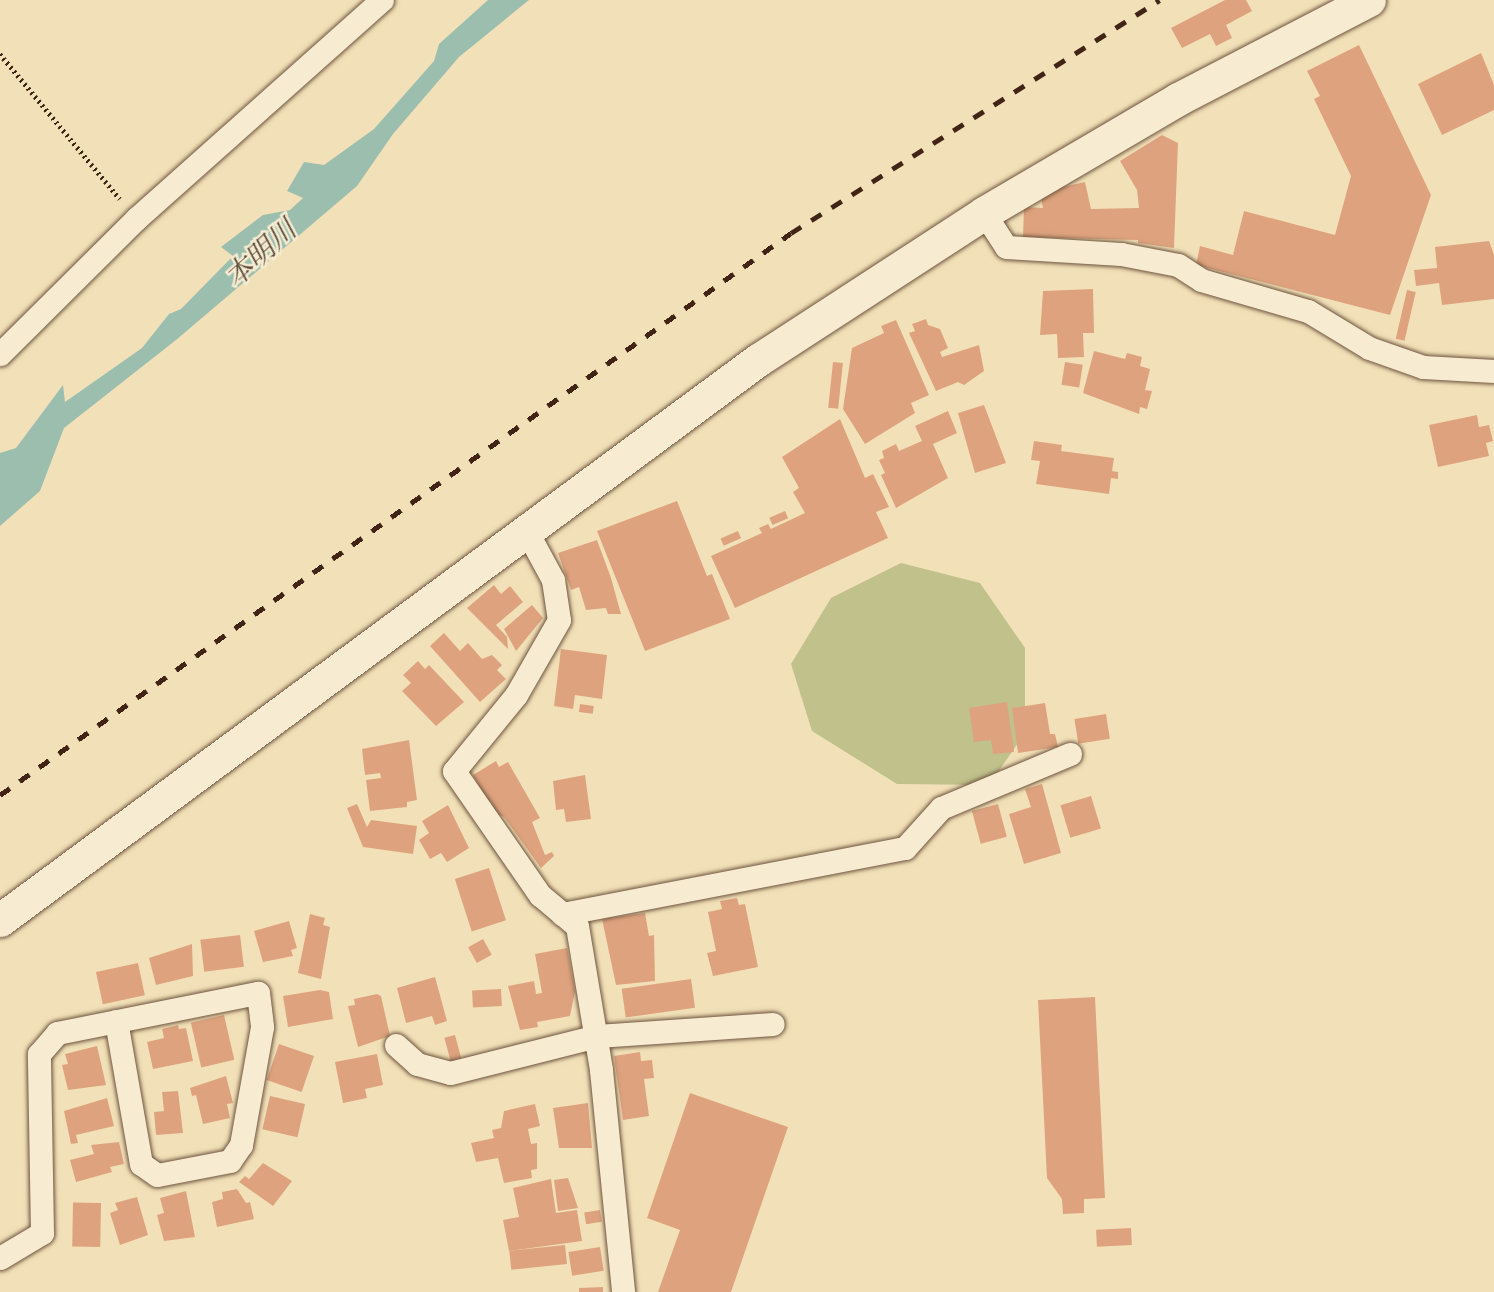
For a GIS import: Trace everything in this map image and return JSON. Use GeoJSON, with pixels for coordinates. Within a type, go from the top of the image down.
{"type":"FeatureCollection","features":[{"type":"Feature","properties":{"kind":"street"},"geometry":{"type":"LineString","coordinates":[[0,354],[137,218],[382,0]]}},
{"type":"Feature","properties":{"kind":"street"},"geometry":{"type":"LineString","coordinates":[[0,920],[758,360],[984,213],[1178,99],[1369,0]]}},
{"type":"Feature","properties":{"kind":"street"},"geometry":{"type":"LineString","coordinates":[[984,213],[1006,247],[1121,254],[1178,265],[1201,280],[1308,311],[1369,348],[1423,367],[1494,372]]}},
{"type":"Feature","properties":{"kind":"street"},"geometry":{"type":"LineString","coordinates":[[526,530],[553,580],[559,620],[516,695],[454,771],[540,895],[576,926],[597,1036],[623,1292]]}},
{"type":"Feature","properties":{"kind":"street"},"geometry":{"type":"LineString","coordinates":[[562,914],[905,848],[941,808],[1070,754]]}},
{"type":"Feature","properties":{"kind":"street"},"geometry":{"type":"LineString","coordinates":[[0,1258],[42,1233],[39,1054],[57,1033],[116,1021],[258,993],[262,1027],[242,1145],[230,1161],[157,1175],[141,1164],[116,1021]]}},
{"type":"Feature","properties":{"kind":"street"},"geometry":{"type":"LineString","coordinates":[[396,1045],[417,1064],[450,1073],[597,1036],[773,1024]]}},
{"type":"Feature","properties":{"kind":"path"},"geometry":{"type":"LineString","coordinates":[[0,54],[137,218]]}},
{"type":"Feature","properties":{"kind":"green space"},"geometry":{"type":"Polygon","coordinates":[[[901,563],[980,583],[1025,648],[1025,733],[989,785],[897,784],[812,731],[791,664],[831,598],[901,563]]]}},
{"type":"Feature","properties":{"kind":"water","name":"本明川"},"geometry":{"type":"Polygon","coordinates":[[[488,0],[529,0],[459,57],[393,134],[357,186],[176,340],[64,428],[40,491],[0,526],[0,453],[16,448],[63,385],[65,402],[142,348],[169,314],[181,309],[233,256],[221,247],[263,215],[290,210],[303,198],[287,191],[304,162],[324,165],[374,129],[434,61],[439,44],[488,0]]]}},
{"type":"Feature","properties":{"kind":"building"},"geometry":{"type":"Polygon","coordinates":[[[1225,0],[1246,0],[1252,11],[1226,25],[1232,38],[1216,46],[1210,34],[1182,48],[1171,28],[1225,0]]]}},
{"type":"Feature","properties":{"kind":"building"},"geometry":{"type":"Polygon","coordinates":[[[1359,45],[1431,195],[1390,315],[1196,265],[1200,246],[1233,255],[1244,211],[1335,235],[1351,176],[1314,99],[1320,96],[1307,71],[1359,45]]]}},
{"type":"Feature","properties":{"kind":"building"},"geometry":{"type":"Polygon","coordinates":[[[1481,53],[1494,85],[1494,110],[1442,135],[1418,84],[1481,53]]]}},
{"type":"Feature","properties":{"kind":"building"},"geometry":{"type":"Polygon","coordinates":[[[1162,135],[1178,143],[1174,248],[1138,243],[1138,240],[1023,237],[1024,207],[1043,208],[1040,192],[1085,182],[1091,209],[1139,208],[1137,190],[1120,161],[1162,135]]]}},
{"type":"Feature","properties":{"kind":"building"},"geometry":{"type":"Polygon","coordinates":[[[1489,241],[1494,255],[1494,299],[1442,305],[1439,283],[1416,286],[1414,270],[1437,268],[1435,247],[1489,241]]]}},
{"type":"Feature","properties":{"kind":"building"},"geometry":{"type":"Polygon","coordinates":[[[1093,289],[1094,333],[1083,333],[1084,357],[1058,358],[1057,334],[1040,335],[1043,291],[1093,289]]]}},
{"type":"Feature","properties":{"kind":"building"},"geometry":{"type":"Polygon","coordinates":[[[1407,290],[1416,292],[1405,341],[1396,339],[1407,290]]]}},
{"type":"Feature","properties":{"kind":"building"},"geometry":{"type":"Polygon","coordinates":[[[926,319],[928,325],[940,329],[948,348],[940,352],[942,357],[979,345],[984,371],[964,385],[958,382],[936,391],[909,333],[915,331],[912,324],[926,319]]]}},
{"type":"Feature","properties":{"kind":"building"},"geometry":{"type":"Polygon","coordinates":[[[896,320],[929,395],[911,403],[915,413],[865,444],[843,409],[852,348],[884,333],[881,326],[896,320]]]}},
{"type":"Feature","properties":{"kind":"building"},"geometry":{"type":"Polygon","coordinates":[[[1094,351],[1125,359],[1127,353],[1142,357],[1140,366],[1150,369],[1145,390],[1152,391],[1147,409],[1140,407],[1139,414],[1083,393],[1094,351]]]}},
{"type":"Feature","properties":{"kind":"building"},"geometry":{"type":"Polygon","coordinates":[[[833,362],[843,363],[838,409],[828,408],[833,362]]]}},
{"type":"Feature","properties":{"kind":"building"},"geometry":{"type":"Polygon","coordinates":[[[1065,362],[1083,365],[1079,388],[1061,385],[1065,362]]]}},
{"type":"Feature","properties":{"kind":"building"},"geometry":{"type":"Polygon","coordinates":[[[984,405],[1006,463],[975,473],[958,413],[984,405]]]}},
{"type":"Feature","properties":{"kind":"building"},"geometry":{"type":"Polygon","coordinates":[[[948,411],[957,433],[933,444],[948,478],[896,508],[881,475],[885,473],[879,460],[884,458],[882,451],[896,444],[899,451],[922,441],[915,426],[948,411]]]}},
{"type":"Feature","properties":{"kind":"building"},"geometry":{"type":"Polygon","coordinates":[[[1477,415],[1479,427],[1489,425],[1493,441],[1486,443],[1489,456],[1438,467],[1429,425],[1477,415]]]}},
{"type":"Feature","properties":{"kind":"building"},"geometry":{"type":"Polygon","coordinates":[[[840,419],[865,478],[873,474],[889,507],[876,512],[888,538],[735,608],[711,556],[762,533],[759,528],[768,524],[771,529],[805,513],[793,492],[799,488],[782,457],[840,419]]]}},
{"type":"Feature","properties":{"kind":"building"},"geometry":{"type":"Polygon","coordinates":[[[1034,441],[1062,445],[1061,451],[1114,458],[1112,471],[1118,472],[1118,479],[1111,478],[1109,494],[1036,484],[1040,461],[1031,460],[1034,441]]]}},
{"type":"Feature","properties":{"kind":"building"},"geometry":{"type":"Polygon","coordinates":[[[677,501],[707,576],[712,574],[730,619],[645,651],[597,531],[677,501]]]}},
{"type":"Feature","properties":{"kind":"building"},"geometry":{"type":"Polygon","coordinates":[[[785,511],[788,518],[772,525],[769,518],[785,511]]]}},
{"type":"Feature","properties":{"kind":"building"},"geometry":{"type":"Polygon","coordinates":[[[738,531],[741,538],[724,546],[721,538],[738,531]]]}},
{"type":"Feature","properties":{"kind":"building"},"geometry":{"type":"Polygon","coordinates":[[[597,540],[621,614],[608,614],[606,608],[586,610],[579,587],[571,590],[558,553],[597,540]]]}},
{"type":"Feature","properties":{"kind":"building"},"geometry":{"type":"Polygon","coordinates":[[[494,585],[501,594],[510,586],[523,602],[496,625],[507,637],[508,649],[467,608],[494,585]]]}},
{"type":"Feature","properties":{"kind":"building"},"geometry":{"type":"Polygon","coordinates":[[[532,605],[543,618],[516,651],[504,629],[532,605]]]}},
{"type":"Feature","properties":{"kind":"building"},"geometry":{"type":"Polygon","coordinates":[[[444,633],[460,651],[468,643],[482,659],[492,655],[502,665],[497,670],[506,679],[480,702],[430,646],[444,633]]]}},
{"type":"Feature","properties":{"kind":"building"},"geometry":{"type":"Polygon","coordinates":[[[561,649],[607,655],[602,699],[575,695],[573,709],[554,706],[561,649]]]}},
{"type":"Feature","properties":{"kind":"building"},"geometry":{"type":"Polygon","coordinates":[[[418,661],[425,669],[429,665],[464,702],[436,726],[402,691],[411,683],[403,675],[418,661]]]}},
{"type":"Feature","properties":{"kind":"building"},"geometry":{"type":"Polygon","coordinates":[[[1007,702],[1014,752],[993,754],[991,740],[974,742],[969,708],[1007,702]]]}},
{"type":"Feature","properties":{"kind":"building"},"geometry":{"type":"Polygon","coordinates":[[[1045,703],[1050,734],[1055,734],[1058,747],[1018,753],[1012,708],[1045,703]]]}},
{"type":"Feature","properties":{"kind":"building"},"geometry":{"type":"Polygon","coordinates":[[[580,704],[594,706],[593,714],[579,712],[580,704]]]}},
{"type":"Feature","properties":{"kind":"building"},"geometry":{"type":"Polygon","coordinates":[[[1106,714],[1110,739],[1078,744],[1074,719],[1106,714]]]}},
{"type":"Feature","properties":{"kind":"building"},"geometry":{"type":"Polygon","coordinates":[[[409,740],[417,800],[407,802],[407,807],[370,811],[366,780],[381,778],[380,773],[365,775],[362,749],[409,740]]]}},
{"type":"Feature","properties":{"kind":"building"},"geometry":{"type":"Polygon","coordinates":[[[496,761],[499,767],[508,762],[540,818],[532,822],[545,855],[552,852],[554,856],[541,868],[504,817],[494,813],[473,775],[496,761]]]}},
{"type":"Feature","properties":{"kind":"building"},"geometry":{"type":"Polygon","coordinates":[[[585,775],[591,819],[566,822],[564,809],[556,810],[553,781],[585,775]]]}},
{"type":"Feature","properties":{"kind":"building"},"geometry":{"type":"Polygon","coordinates":[[[1042,784],[1061,853],[1024,864],[1009,814],[1031,807],[1025,789],[1042,784]]]}},
{"type":"Feature","properties":{"kind":"building"},"geometry":{"type":"Polygon","coordinates":[[[1091,796],[1101,829],[1070,838],[1060,805],[1091,796]]]}},
{"type":"Feature","properties":{"kind":"building"},"geometry":{"type":"Polygon","coordinates":[[[357,804],[367,827],[371,820],[417,826],[413,854],[363,847],[347,808],[357,804]]]}},
{"type":"Feature","properties":{"kind":"building"},"geometry":{"type":"Polygon","coordinates":[[[998,804],[1007,837],[981,844],[972,811],[998,804]]]}},
{"type":"Feature","properties":{"kind":"building"},"geometry":{"type":"Polygon","coordinates":[[[448,805],[469,848],[447,862],[441,853],[430,859],[419,840],[429,833],[422,821],[448,805]]]}},
{"type":"Feature","properties":{"kind":"building"},"geometry":{"type":"Polygon","coordinates":[[[489,868],[506,920],[472,931],[455,879],[489,868]]]}},
{"type":"Feature","properties":{"kind":"building"},"geometry":{"type":"Polygon","coordinates":[[[737,898],[739,905],[745,904],[758,967],[713,976],[707,953],[716,951],[708,912],[722,909],[720,901],[737,898]]]}},
{"type":"Feature","properties":{"kind":"building"},"geometry":{"type":"Polygon","coordinates":[[[645,913],[649,936],[654,935],[655,981],[616,985],[602,919],[645,913]]]}},
{"type":"Feature","properties":{"kind":"building"},"geometry":{"type":"Polygon","coordinates":[[[310,914],[325,918],[323,925],[330,927],[321,979],[298,973],[310,914]]]}},
{"type":"Feature","properties":{"kind":"building"},"geometry":{"type":"Polygon","coordinates":[[[289,921],[297,948],[291,950],[293,956],[263,962],[254,931],[289,921]]]}},
{"type":"Feature","properties":{"kind":"building"},"geometry":{"type":"Polygon","coordinates":[[[240,935],[244,967],[204,972],[200,940],[240,935]]]}},
{"type":"Feature","properties":{"kind":"building"},"geometry":{"type":"Polygon","coordinates":[[[483,939],[492,955],[477,963],[468,947],[483,939]]]}},
{"type":"Feature","properties":{"kind":"building"},"geometry":{"type":"Polygon","coordinates":[[[192,944],[193,976],[156,985],[149,958],[192,944]]]}},
{"type":"Feature","properties":{"kind":"building"},"geometry":{"type":"Polygon","coordinates":[[[567,948],[575,991],[570,1016],[537,1022],[538,1027],[520,1030],[508,986],[534,981],[536,994],[542,993],[535,954],[567,948]]]}},
{"type":"Feature","properties":{"kind":"building"},"geometry":{"type":"Polygon","coordinates":[[[138,963],[145,995],[103,1004],[96,972],[138,963]]]}},
{"type":"Feature","properties":{"kind":"building"},"geometry":{"type":"Polygon","coordinates":[[[435,977],[447,1021],[435,1025],[432,1016],[406,1023],[397,988],[435,977]]]}},
{"type":"Feature","properties":{"kind":"building"},"geometry":{"type":"Polygon","coordinates":[[[691,979],[695,1008],[626,1017],[622,989],[691,979]]]}},
{"type":"Feature","properties":{"kind":"building"},"geometry":{"type":"Polygon","coordinates":[[[501,989],[502,1006],[473,1007],[472,991],[501,989]]]}},
{"type":"Feature","properties":{"kind":"building"},"geometry":{"type":"Polygon","coordinates":[[[320,990],[329,992],[333,1019],[288,1027],[283,996],[320,990]]]}},
{"type":"Feature","properties":{"kind":"building"},"geometry":{"type":"Polygon","coordinates":[[[377,994],[381,996],[390,1036],[358,1047],[348,1006],[355,1005],[354,999],[377,994]]]}},
{"type":"Feature","properties":{"kind":"building"},"geometry":{"type":"Polygon","coordinates":[[[1095,997],[1105,1198],[1084,1199],[1084,1213],[1063,1214],[1062,1199],[1047,1178],[1038,1000],[1095,997]]]}},
{"type":"Feature","properties":{"kind":"building"},"geometry":{"type":"Polygon","coordinates":[[[224,1015],[234,1060],[201,1067],[191,1023],[224,1015]]]}},
{"type":"Feature","properties":{"kind":"building"},"geometry":{"type":"Polygon","coordinates":[[[178,1025],[179,1029],[186,1028],[193,1061],[153,1069],[147,1042],[164,1038],[162,1029],[178,1025]]]}},
{"type":"Feature","properties":{"kind":"building"},"geometry":{"type":"Polygon","coordinates":[[[455,1035],[461,1058],[451,1061],[444,1038],[455,1035]]]}},
{"type":"Feature","properties":{"kind":"building"},"geometry":{"type":"Polygon","coordinates":[[[279,1044],[314,1056],[302,1092],[267,1080],[279,1044]]]}},
{"type":"Feature","properties":{"kind":"building"},"geometry":{"type":"Polygon","coordinates":[[[97,1046],[106,1085],[68,1090],[62,1065],[68,1064],[65,1054],[97,1046]]]}},
{"type":"Feature","properties":{"kind":"building"},"geometry":{"type":"Polygon","coordinates":[[[640,1052],[641,1061],[652,1060],[654,1078],[644,1079],[649,1116],[623,1120],[614,1056],[640,1052]]]}},
{"type":"Feature","properties":{"kind":"building"},"geometry":{"type":"Polygon","coordinates":[[[377,1054],[383,1085],[365,1089],[367,1098],[343,1103],[335,1062],[377,1054]]]}},
{"type":"Feature","properties":{"kind":"building"},"geometry":{"type":"Polygon","coordinates":[[[226,1076],[233,1103],[227,1104],[230,1118],[203,1124],[196,1095],[192,1096],[190,1088],[226,1076]]]}},
{"type":"Feature","properties":{"kind":"building"},"geometry":{"type":"Polygon","coordinates":[[[178,1091],[183,1133],[156,1135],[154,1112],[164,1111],[162,1092],[178,1091]]]}},
{"type":"Feature","properties":{"kind":"building"},"geometry":{"type":"Polygon","coordinates":[[[690,1093],[788,1127],[731,1292],[658,1292],[680,1230],[647,1218],[690,1093]]]}},
{"type":"Feature","properties":{"kind":"building"},"geometry":{"type":"Polygon","coordinates":[[[270,1096],[305,1104],[297,1137],[262,1129],[270,1096]]]}},
{"type":"Feature","properties":{"kind":"building"},"geometry":{"type":"Polygon","coordinates":[[[107,1098],[114,1126],[76,1135],[78,1143],[71,1144],[64,1111],[107,1098]]]}},
{"type":"Feature","properties":{"kind":"building"},"geometry":{"type":"Polygon","coordinates":[[[588,1103],[592,1148],[559,1148],[553,1108],[588,1103]]]}},
{"type":"Feature","properties":{"kind":"building"},"geometry":{"type":"Polygon","coordinates":[[[535,1104],[540,1126],[528,1129],[531,1144],[537,1143],[537,1169],[531,1170],[532,1178],[504,1183],[498,1158],[476,1162],[471,1143],[494,1138],[492,1130],[501,1128],[504,1111],[535,1104]]]}},
{"type":"Feature","properties":{"kind":"building"},"geometry":{"type":"Polygon","coordinates":[[[119,1142],[124,1164],[110,1167],[112,1172],[76,1182],[70,1160],[94,1154],[91,1145],[119,1142]]]}},
{"type":"Feature","properties":{"kind":"building"},"geometry":{"type":"Polygon","coordinates":[[[263,1163],[292,1181],[273,1206],[239,1182],[245,1176],[249,1179],[263,1163]]]}},
{"type":"Feature","properties":{"kind":"building"},"geometry":{"type":"Polygon","coordinates":[[[568,1178],[578,1208],[558,1211],[554,1180],[568,1178]]]}},
{"type":"Feature","properties":{"kind":"building"},"geometry":{"type":"Polygon","coordinates":[[[551,1179],[556,1213],[577,1210],[582,1241],[509,1251],[503,1220],[519,1217],[513,1188],[551,1179]]]}},
{"type":"Feature","properties":{"kind":"building"},"geometry":{"type":"Polygon","coordinates":[[[237,1189],[246,1203],[250,1202],[254,1219],[217,1227],[212,1202],[223,1199],[222,1192],[237,1189]]]}},
{"type":"Feature","properties":{"kind":"building"},"geometry":{"type":"Polygon","coordinates":[[[186,1191],[195,1237],[164,1241],[157,1215],[164,1213],[160,1198],[186,1191]]]}},
{"type":"Feature","properties":{"kind":"building"},"geometry":{"type":"Polygon","coordinates":[[[137,1197],[148,1235],[120,1245],[110,1213],[118,1210],[115,1203],[137,1197]]]}},
{"type":"Feature","properties":{"kind":"building"},"geometry":{"type":"Polygon","coordinates":[[[73,1203],[101,1203],[100,1247],[72,1247],[73,1203]]]}},
{"type":"Feature","properties":{"kind":"building"},"geometry":{"type":"Polygon","coordinates":[[[600,1210],[602,1222],[586,1224],[584,1213],[600,1210]]]}},
{"type":"Feature","properties":{"kind":"building"},"geometry":{"type":"Polygon","coordinates":[[[1131,1228],[1132,1245],[1097,1247],[1096,1230],[1131,1228]]]}},
{"type":"Feature","properties":{"kind":"building"},"geometry":{"type":"Polygon","coordinates":[[[565,1245],[567,1264],[511,1270],[509,1251],[565,1245]]]}},
{"type":"Feature","properties":{"kind":"building"},"geometry":{"type":"Polygon","coordinates":[[[600,1247],[604,1271],[572,1276],[568,1252],[600,1247]]]}},
{"type":"Feature","properties":{"kind":"building"},"geometry":{"type":"Polygon","coordinates":[[[603,1287],[603,1292],[579,1292],[579,1288],[603,1287]]]}},
{"type":"Feature","properties":{"kind":"railway"},"geometry":{"type":"LineString","coordinates":[[0,795],[791,233],[1159,0]]}}]}
